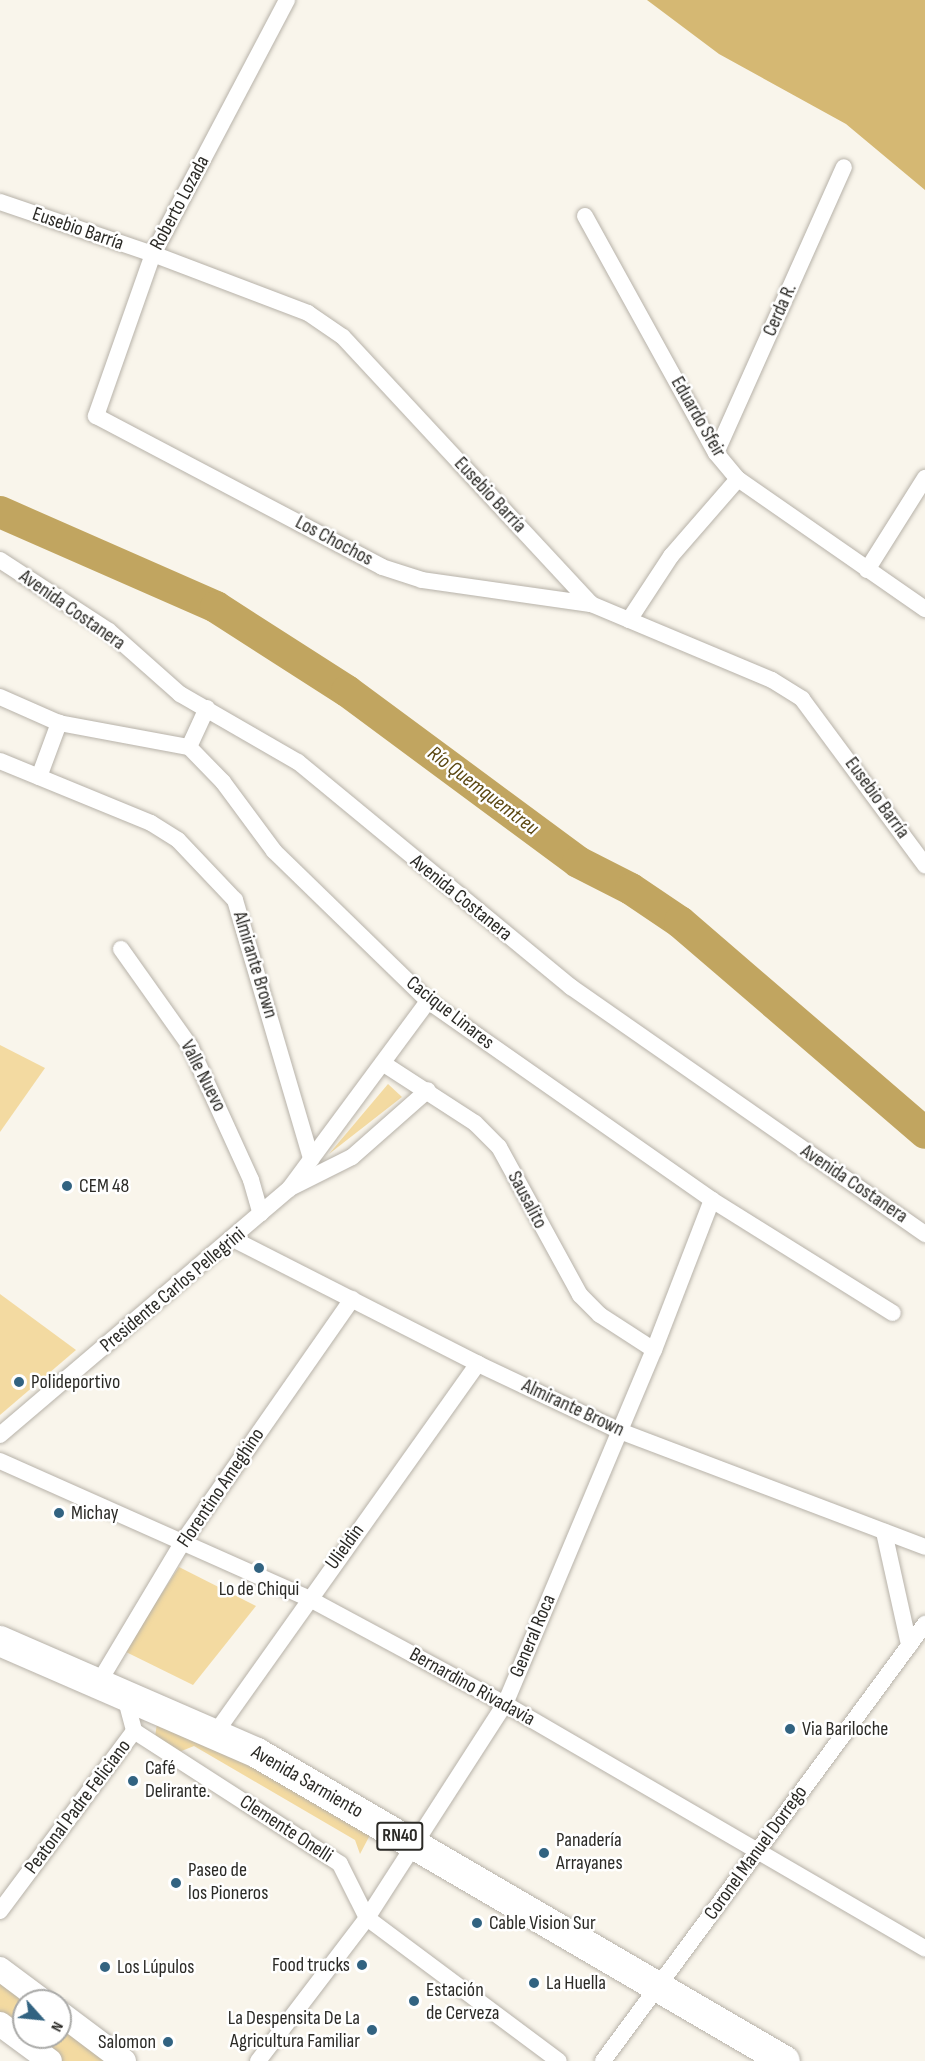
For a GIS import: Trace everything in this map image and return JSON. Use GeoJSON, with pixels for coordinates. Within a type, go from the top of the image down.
{"type":"FeatureCollection","features":[{"type":"Feature","properties":{"kind":"highway","name":"Avenida Sarmiento"},"geometry":{"type":"LineString","coordinates":[[0,1641],[216,1732],[785,2061]]}},
{"type":"Feature","properties":{"kind":"main road"},"geometry":{"type":"LineString","coordinates":[[0,1969],[27,1989]]}},
{"type":"Feature","properties":{"kind":"main road"},"geometry":{"type":"LineString","coordinates":[[72,2022],[124,2061]]}},
{"type":"Feature","properties":{"kind":"main road"},"geometry":{"type":"LineString","coordinates":[[0,2024],[50,2061]]}},
{"type":"Feature","properties":{"kind":"street","name":"Roberto Lozada"},"geometry":{"type":"LineString","coordinates":[[96,416],[153,254],[287,0]]}},
{"type":"Feature","properties":{"kind":"street","name":"Cerda R."},"geometry":{"type":"LineString","coordinates":[[716,453],[844,167]]}},
{"type":"Feature","properties":{"kind":"street","name":"Eusebio Barría"},"geometry":{"type":"LineString","coordinates":[[0,202],[153,254],[308,313],[343,337],[591,604],[772,680],[802,699],[925,865]]}},
{"type":"Feature","properties":{"kind":"street","name":"Eduardo Sfeir"},"geometry":{"type":"LineString","coordinates":[[585,216],[716,453],[738,479],[925,609]]}},
{"type":"Feature","properties":{"kind":"street","name":"Los Chochos"},"geometry":{"type":"LineString","coordinates":[[96,416],[382,567],[422,580],[591,604]]}},
{"type":"Feature","properties":{"kind":"street"},"geometry":{"type":"LineString","coordinates":[[867,570],[925,478]]}},
{"type":"Feature","properties":{"kind":"street"},"geometry":{"type":"LineString","coordinates":[[629,620],[671,556],[738,479]]}},
{"type":"Feature","properties":{"kind":"street","name":"Avenida Costanera"},"geometry":{"type":"LineString","coordinates":[[0,561],[109,631],[164,682],[298,762],[571,987],[925,1234]]}},
{"type":"Feature","properties":{"kind":"street"},"geometry":{"type":"LineString","coordinates":[[0,697],[59,723],[189,747],[207,708]]}},
{"type":"Feature","properties":{"kind":"street"},"geometry":{"type":"LineString","coordinates":[[39,777],[59,723]]}},
{"type":"Feature","properties":{"kind":"street","name":"Cacique Linares"},"geometry":{"type":"LineString","coordinates":[[189,747],[223,782],[274,851],[428,1001],[712,1200],[893,1313]]}},
{"type":"Feature","properties":{"kind":"street","name":"Almirante Brown"},"geometry":{"type":"LineString","coordinates":[[0,761],[151,823],[186,847],[235,900],[311,1158]]}},
{"type":"Feature","properties":{"kind":"street","name":"Valle Nuevo"},"geometry":{"type":"LineString","coordinates":[[121,949],[190,1046],[247,1170],[261,1214]]}},
{"type":"Feature","properties":{"kind":"street","name":"Presidente Carlos Pellegrini"},"geometry":{"type":"LineString","coordinates":[[0,1435],[289,1189],[384,1064],[428,1001]]}},
{"type":"Feature","properties":{"kind":"street","name":"Sausalito"},"geometry":{"type":"LineString","coordinates":[[384,1064],[428,1090],[475,1123],[500,1147],[580,1295],[600,1315],[654,1350]]}},
{"type":"Feature","properties":{"kind":"street","name":"Presidente Carlos Pellegrini"},"geometry":{"type":"LineString","coordinates":[[289,1189],[352,1157],[428,1090]]}},
{"type":"Feature","properties":{"kind":"street","name":"General Roca"},"geometry":{"type":"LineString","coordinates":[[258,2061],[367,1918],[505,1704],[654,1350],[712,1200]]}},
{"type":"Feature","properties":{"kind":"street","name":"Almirante Brown"},"geometry":{"type":"LineString","coordinates":[[233,1239],[478,1364],[620,1431],[925,1547]]}},
{"type":"Feature","properties":{"kind":"street","name":"Florentino Ameghino"},"geometry":{"type":"LineString","coordinates":[[111,1687],[184,1540],[352,1299]]}},
{"type":"Feature","properties":{"kind":"street","name":"Ulieldin"},"geometry":{"type":"LineString","coordinates":[[216,1732],[308,1598],[478,1364]]}},
{"type":"Feature","properties":{"kind":"street","name":"Bernardino Rivadavia"},"geometry":{"type":"LineString","coordinates":[[0,1461],[184,1540],[308,1598],[505,1704],[925,1948]]}},
{"type":"Feature","properties":{"kind":"street"},"geometry":{"type":"LineString","coordinates":[[884,1532],[909,1645]]}},
{"type":"Feature","properties":{"kind":"street","name":"Coronel Manuel Dorrego"},"geometry":{"type":"LineString","coordinates":[[603,2061],[925,1624]]}},
{"type":"Feature","properties":{"kind":"street"},"geometry":{"type":"LineString","coordinates":[[111,1687],[134,1731]]}},
{"type":"Feature","properties":{"kind":"street","name":"Peatonal Padre Feliciano"},"geometry":{"type":"LineString","coordinates":[[0,1911],[134,1731]]}},
{"type":"Feature","properties":{"kind":"street","name":"Clemente Onelli"},"geometry":{"type":"LineString","coordinates":[[134,1731],[340,1864],[367,1918],[559,2061]]}},
{"type":"Feature","properties":{"kind":"shaded area"},"geometry":{"type":"Polygon","coordinates":[[[647,0],[925,0],[925,190],[846,124],[719,54],[647,0]]]}},
{"type":"Feature","properties":{"kind":"shaded area"},"geometry":{"type":"Polygon","coordinates":[[[0,1045],[45,1068],[0,1132],[0,1045]]]}},
{"type":"Feature","properties":{"kind":"shaded area"},"geometry":{"type":"Polygon","coordinates":[[[388,1084],[402,1097],[329,1154],[388,1084]]]}},
{"type":"Feature","properties":{"kind":"shaded area","name":"Polideportivo"},"geometry":{"type":"Polygon","coordinates":[[[0,1294],[76,1350],[0,1415],[0,1294]]]}},
{"type":"Feature","properties":{"kind":"shaded area"},"geometry":{"type":"Polygon","coordinates":[[[179,1567],[256,1606],[193,1685],[124,1651],[179,1567]]]}},
{"type":"Feature","properties":{"kind":"shaded area"},"geometry":{"type":"Polygon","coordinates":[[[163,1716],[370,1835],[360,1854],[355,1840],[194,1746],[179,1752],[155,1737],[157,1723],[163,1716]]]}},
{"type":"Feature","properties":{"kind":"shaded area"},"geometry":{"type":"Polygon","coordinates":[[[0,1976],[12,1989],[12,2026],[0,2018],[0,1976]]]}},
{"type":"Feature","properties":{"kind":"shaded area"},"geometry":{"type":"Polygon","coordinates":[[[72,2029],[116,2061],[59,2061],[42,2049],[72,2049],[72,2029]]]}},
{"type":"Feature","properties":{"kind":"waterway","name":"Río Quemquemtreu"},"geometry":{"type":"LineString","coordinates":[[0,512],[216,607],[347,691],[578,862],[631,889],[680,922],[925,1133]]}},
{"type":"Feature","properties":{"kind":"place","name":"CEM 48"},"geometry":{"type":"Point","coordinates":[67,1186]}},
{"type":"Feature","properties":{"kind":"place","name":"Polideportivo"},"geometry":{"type":"Point","coordinates":[19,1382]}},
{"type":"Feature","properties":{"kind":"place","name":"Michay"},"geometry":{"type":"Point","coordinates":[59,1513]}},
{"type":"Feature","properties":{"kind":"place","name":"Lo de Chiqui"},"geometry":{"type":"Point","coordinates":[259,1568]}},
{"type":"Feature","properties":{"kind":"place","name":"Via Bariloche"},"geometry":{"type":"Point","coordinates":[790,1729]}},
{"type":"Feature","properties":{"kind":"place","name":"Café Delirante."},"geometry":{"type":"Point","coordinates":[133,1781]}},
{"type":"Feature","properties":{"kind":"place","name":"Panadería Arrayanes"},"geometry":{"type":"Point","coordinates":[544,1853]}},
{"type":"Feature","properties":{"kind":"place","name":"Paseo de los Pioneros"},"geometry":{"type":"Point","coordinates":[176,1883]}},
{"type":"Feature","properties":{"kind":"place","name":"Cable Vision Sur"},"geometry":{"type":"Point","coordinates":[477,1923]}},
{"type":"Feature","properties":{"kind":"place","name":"Food trucks"},"geometry":{"type":"Point","coordinates":[362,1965]}},
{"type":"Feature","properties":{"kind":"place","name":"Los Lúpulos"},"geometry":{"type":"Point","coordinates":[105,1967]}},
{"type":"Feature","properties":{"kind":"place","name":"La Huella"},"geometry":{"type":"Point","coordinates":[534,1983]}},
{"type":"Feature","properties":{"kind":"place","name":"Estación de Cerveza"},"geometry":{"type":"Point","coordinates":[414,2001]}},
{"type":"Feature","properties":{"kind":"place","name":"La Despensita De La Agricultura Familiar"},"geometry":{"type":"Point","coordinates":[372,2030]}},
{"type":"Feature","properties":{"kind":"place","name":"Salomon"},"geometry":{"type":"Point","coordinates":[168,2042]}}]}
